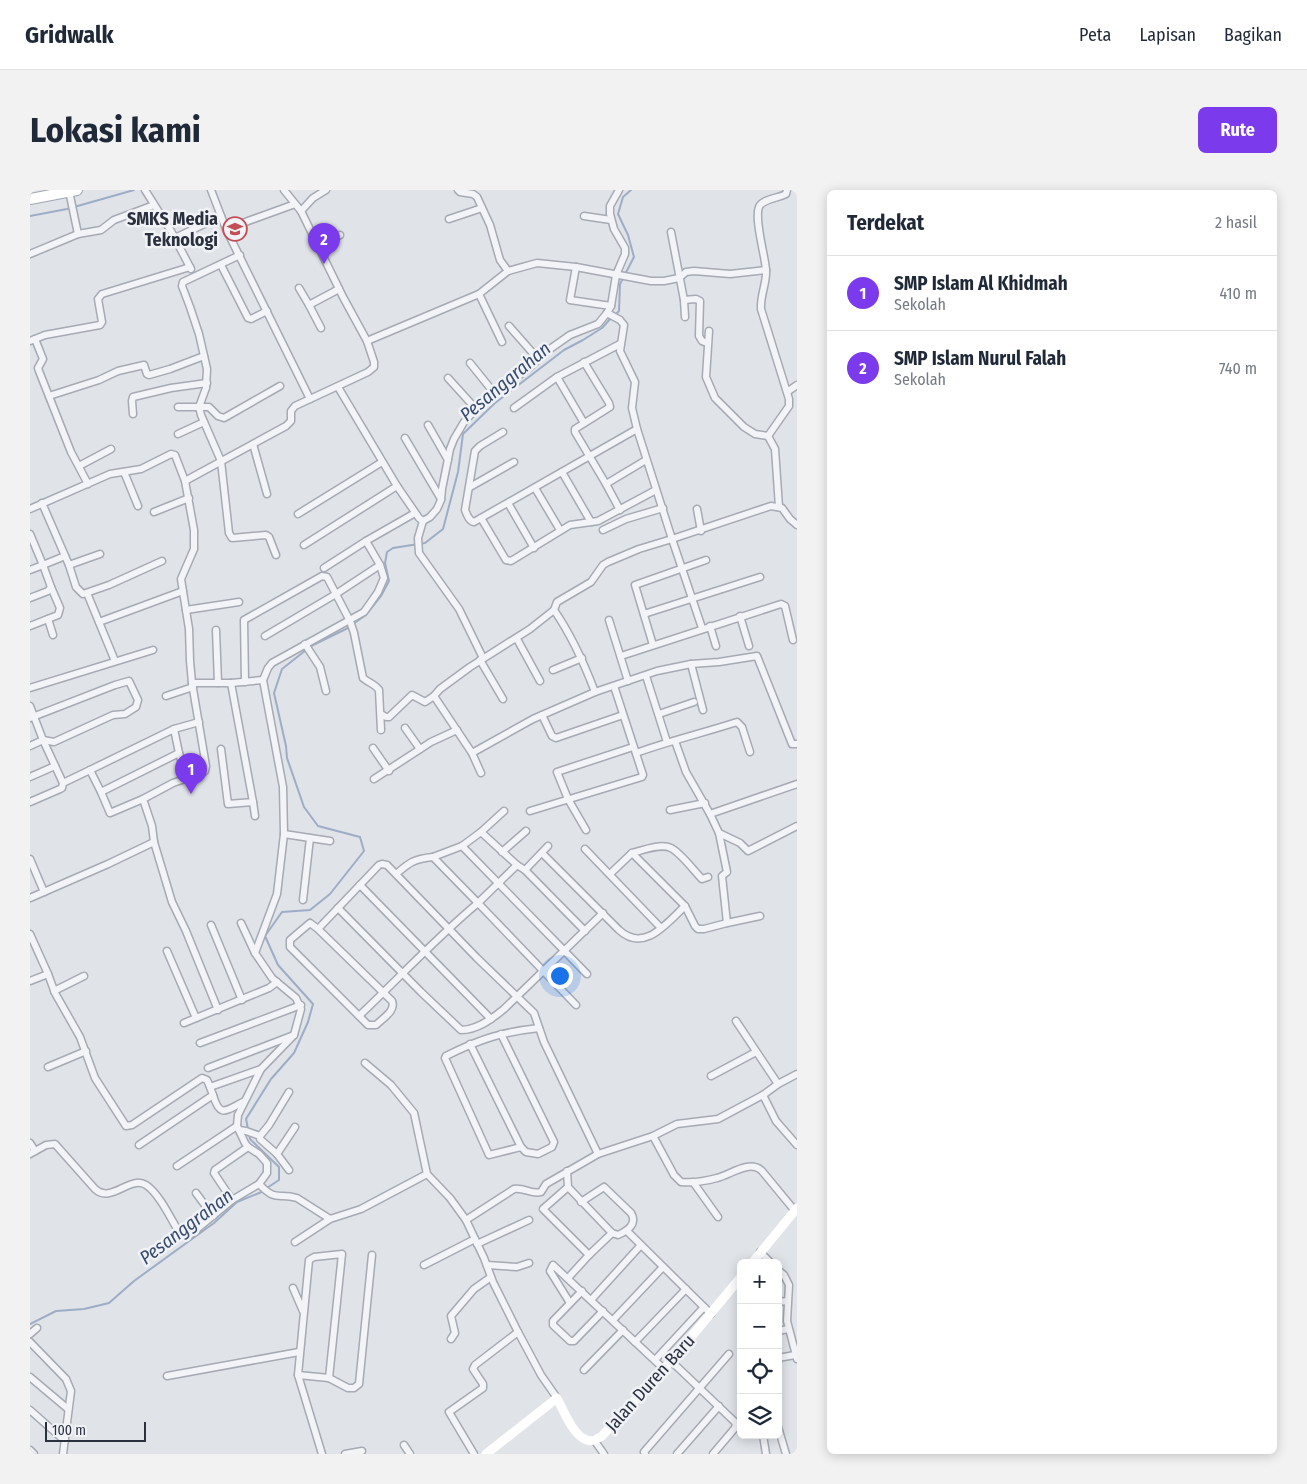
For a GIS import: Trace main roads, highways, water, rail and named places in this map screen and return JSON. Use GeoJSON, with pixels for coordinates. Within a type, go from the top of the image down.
{"type":"FeatureCollection","features":[{"type":"Feature","properties":{"kind":"main road"},"geometry":{"type":"LineString","coordinates":[[30,199],[72,194]]}},
{"type":"Feature","properties":{"kind":"waterway"},"geometry":{"type":"LineString","coordinates":[[30,216],[67,209],[134,190]]}},
{"type":"Feature","properties":{"kind":"waterway","name":"Pesanggrahan"},"geometry":{"type":"LineString","coordinates":[[615,315],[619,311],[620,284],[634,257],[628,235],[618,214],[623,197],[631,190]]}},
{"type":"Feature","properties":{"kind":"waterway","name":"Pesanggrahan"},"geometry":{"type":"LineString","coordinates":[[353,624],[366,615],[381,596],[389,581],[385,563],[387,552],[393,548],[425,543],[443,529],[458,472],[463,434],[495,403],[564,350],[602,328],[611,318]]}},
{"type":"Feature","properties":{"kind":"waterway","name":"Pesanggrahan"},"geometry":{"type":"LineString","coordinates":[[309,647],[350,627]]}},
{"type":"Feature","properties":{"kind":"waterway","name":"Pesanggrahan"},"geometry":{"type":"LineString","coordinates":[[248,1129],[246,1119],[271,1079],[294,1053],[308,1022],[313,1004],[278,965],[265,936],[282,912],[310,910],[330,894],[364,851],[360,837],[318,826],[304,807],[287,758],[274,693],[282,669],[306,650]]}},
{"type":"Feature","properties":{"kind":"waterway","name":"Pesanggrahan"},"geometry":{"type":"LineString","coordinates":[[249,1134],[250,1139],[279,1167],[279,1180],[267,1188]]}},
{"type":"Feature","properties":{"kind":"waterway","name":"Pesanggrahan"},"geometry":{"type":"LineString","coordinates":[[30,1324],[56,1311],[84,1309],[109,1303],[134,1281],[214,1223],[237,1202],[264,1191]]}},
{"type":"Feature","properties":{"kind":"place","name":"SMKS Media Teknologi"},"geometry":{"type":"Point","coordinates":[235,229]}},
{"type":"Feature","properties":{"kind":"place","name":"SMP Islam Nurul Falah"},"geometry":{"type":"Point","coordinates":[324,264]}},
{"type":"Feature","properties":{"kind":"place","name":"SMP Islam Al Khidmah"},"geometry":{"type":"Point","coordinates":[191,794]}}]}
